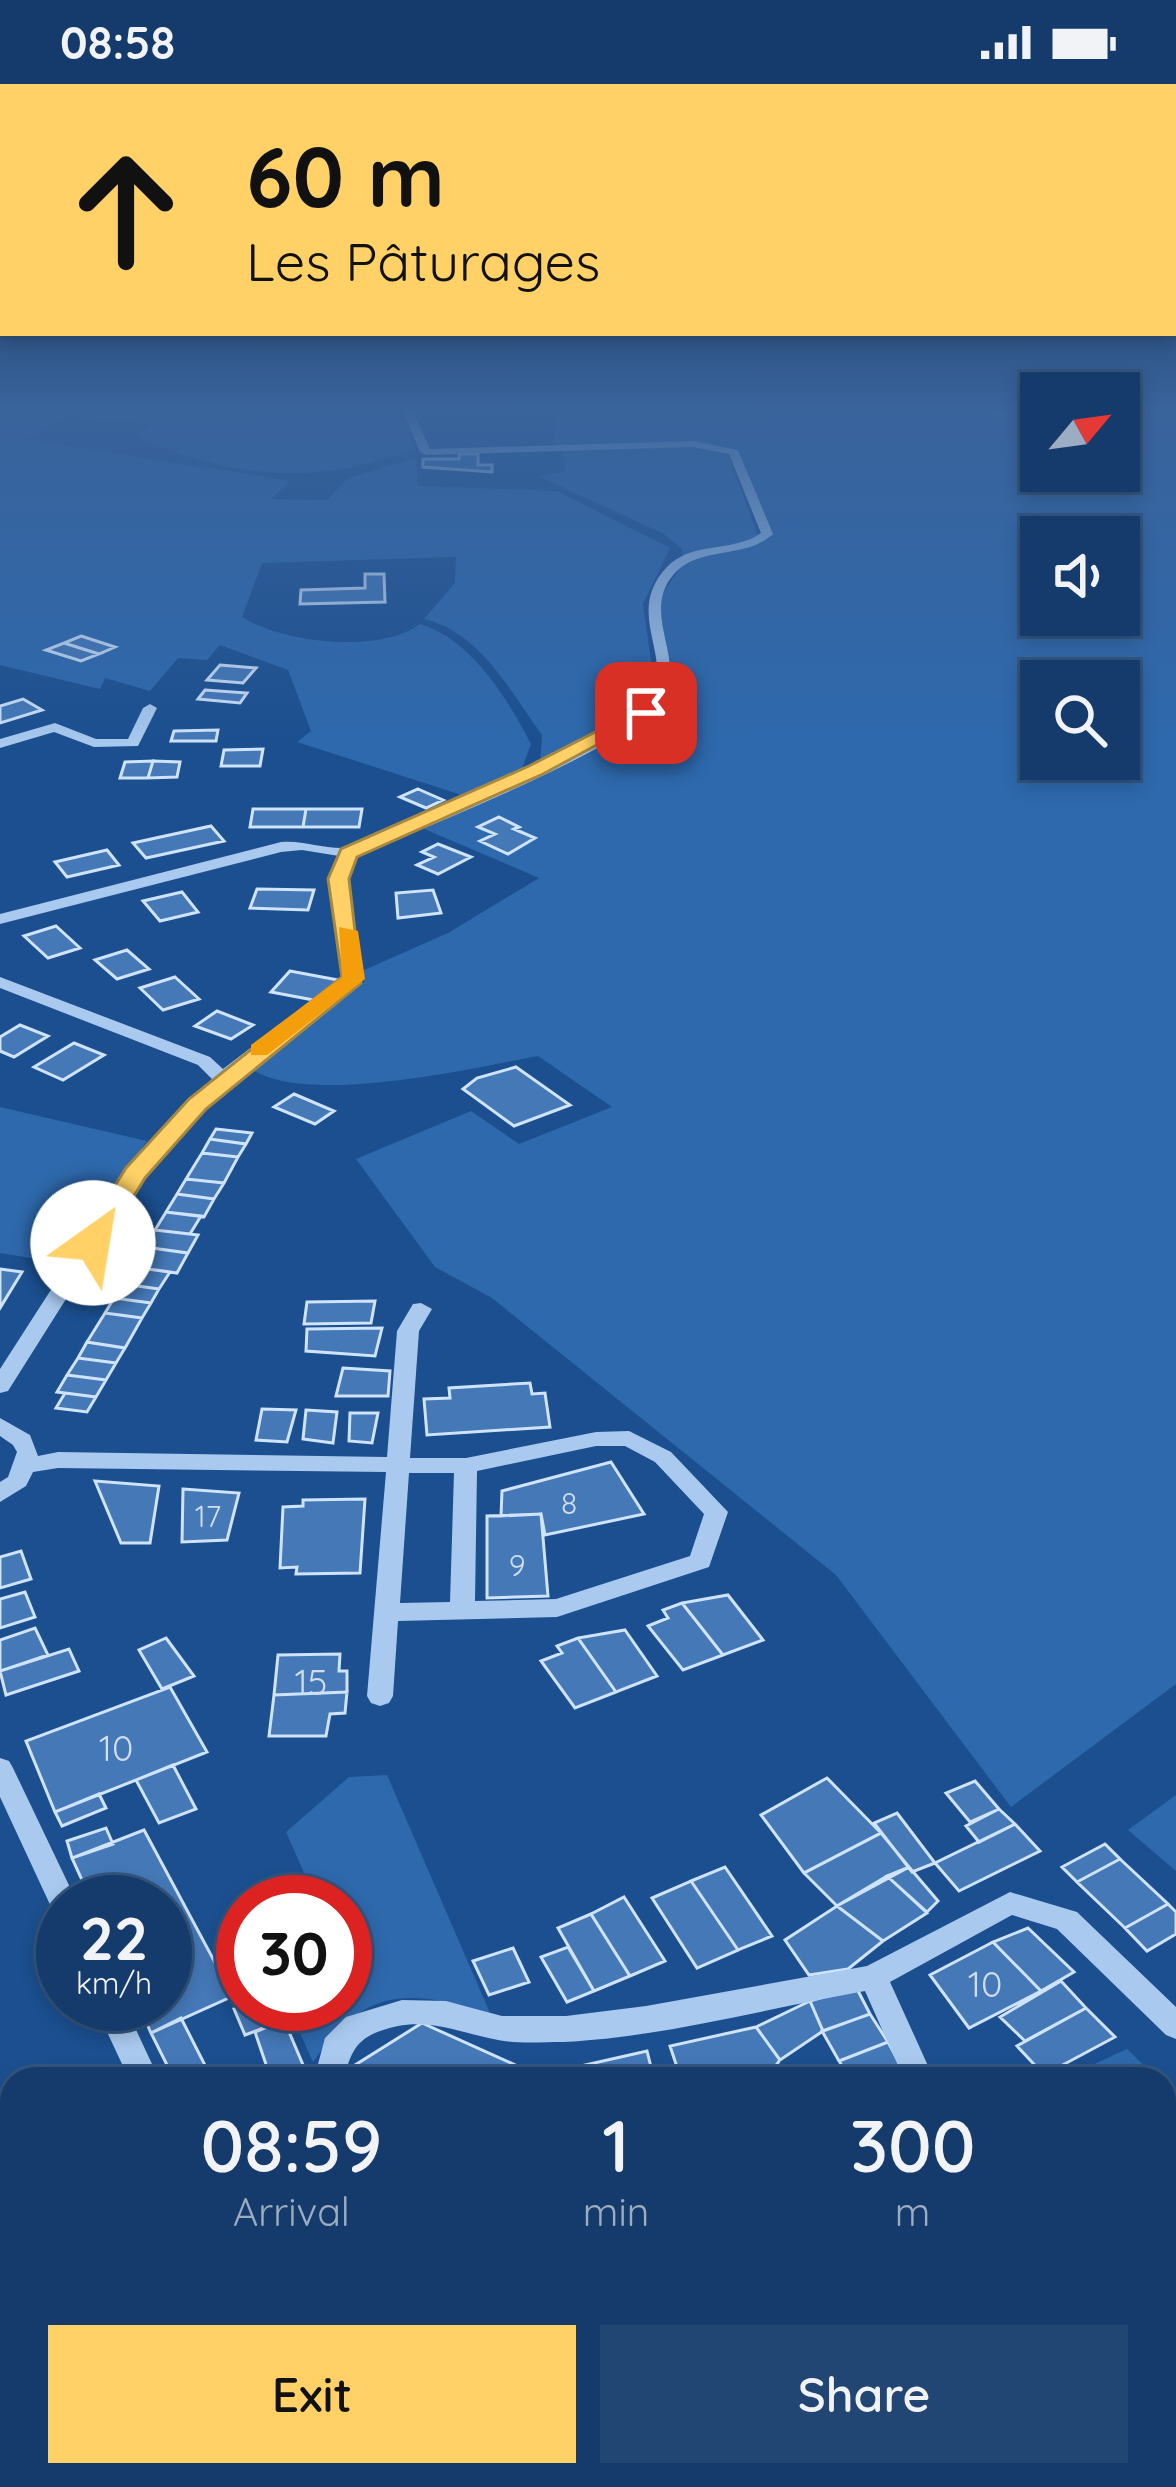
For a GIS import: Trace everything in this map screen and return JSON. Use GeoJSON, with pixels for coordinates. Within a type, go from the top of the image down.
{"type":"FeatureCollection","features":[{"type":"Feature","properties":{"kind":"street"},"geometry":{"type":"LineString","coordinates":[[0,919],[302,844],[348,853],[484,794],[646,713],[662,688],[651,603],[660,585],[679,562],[760,540],[767,531],[764,523]]}},
{"type":"Feature","properties":{"kind":"street"},"geometry":{"type":"LineString","coordinates":[[0,744],[55,727],[94,743],[133,743],[150,708]]}},
{"type":"Feature","properties":{"kind":"street"},"geometry":{"type":"LineString","coordinates":[[0,1386],[135,1174],[222,1079],[353,979],[338,879],[348,853]]}},
{"type":"Feature","properties":{"kind":"street"},"geometry":{"type":"LineString","coordinates":[[0,982],[204,1061],[222,1079]]}},
{"type":"Feature","properties":{"kind":"street"},"geometry":{"type":"LineString","coordinates":[[380,1696],[408,1331],[421,1309]]}},
{"type":"Feature","properties":{"kind":"street"},"geometry":{"type":"LineString","coordinates":[[0,1425],[22,1440],[26,1466]]}},
{"type":"Feature","properties":{"kind":"street"},"geometry":{"type":"LineString","coordinates":[[0,1494],[26,1466],[58,1460],[466,1466],[596,1439],[629,1438],[663,1457],[716,1512],[700,1561],[557,1608],[384,1612]]}},
{"type":"Feature","properties":{"kind":"street"},"geometry":{"type":"LineString","coordinates":[[462,1611],[466,1466]]}},
{"type":"Feature","properties":{"kind":"street"},"geometry":{"type":"LineString","coordinates":[[0,1768],[50,1875]]}},
{"type":"Feature","properties":{"kind":"street"},"geometry":{"type":"LineString","coordinates":[[332,2067],[336,2047],[356,2026],[402,2012],[446,2014],[502,2029],[566,2030],[873,1976],[1010,1904],[1066,1919],[1176,2026]]}},
{"type":"Feature","properties":{"kind":"street"},"geometry":{"type":"LineString","coordinates":[[873,1976],[915,2067]]}},
{"type":"Feature","properties":{"kind":"street"},"geometry":{"type":"LineString","coordinates":[[122,2031],[138,2067]]}},
{"type":"Feature","properties":{"kind":"shaded area"},"geometry":{"type":"Polygon","coordinates":[[[0,523],[621,523],[670,548],[643,604],[655,689],[638,715],[540,765],[542,735],[492,665],[462,636],[424,619],[455,583],[456,557],[262,563],[242,617],[260,626],[306,639],[357,642],[403,633],[420,624],[456,643],[486,673],[531,744],[520,774],[468,797],[297,742],[311,731],[288,670],[220,645],[207,660],[178,658],[150,691],[105,678],[100,689],[0,665],[0,523]]]}},
{"type":"Feature","properties":{"kind":"shaded area"},"geometry":{"type":"Polygon","coordinates":[[[640,523],[753,523],[759,538],[683,558],[682,549],[640,523]]]}},
{"type":"Feature","properties":{"kind":"shaded area"},"geometry":{"type":"Polygon","coordinates":[[[766,523],[1020,523],[1020,636],[1140,636],[1140,523],[1176,523],[1176,1684],[1011,1807],[836,1575],[492,1298],[435,1267],[356,1159],[471,1111],[519,1144],[612,1107],[538,1056],[431,1076],[346,1085],[273,1079],[249,1067],[364,982],[362,971],[448,933],[539,878],[422,828],[663,710],[671,686],[655,605],[683,563],[771,537],[766,523]]]}},
{"type":"Feature","properties":{"kind":"shaded area"},"geometry":{"type":"Polygon","coordinates":[[[0,1107],[147,1141],[61,1263],[0,1253],[0,1107]]]}},
{"type":"Feature","properties":{"kind":"shaded area"},"geometry":{"type":"Polygon","coordinates":[[[387,1775],[490,2013],[412,1998],[372,2006],[372,1875],[305,1875],[286,1832],[349,1777],[387,1775]]]}},
{"type":"Feature","properties":{"kind":"shaded area"},"geometry":{"type":"Polygon","coordinates":[[[1176,1795],[1176,1871],[1128,1830],[1176,1795]]]}},
{"type":"Feature","properties":{"kind":"shaded area"},"geometry":{"type":"Polygon","coordinates":[[[299,2031],[338,2031],[332,2037],[313,2062],[299,2031]]]}},
{"type":"Feature","properties":{"kind":"shaded area"},"geometry":{"type":"Polygon","coordinates":[[[1127,2049],[1146,2067],[1088,2067],[1127,2049]]]}},
{"type":"Feature","properties":{"kind":"building"},"geometry":{"type":"Polygon","coordinates":[[[365,574],[384,574],[385,602],[300,604],[301,590],[365,588],[365,574]]]}},
{"type":"Feature","properties":{"kind":"building"},"geometry":{"type":"Polygon","coordinates":[[[81,636],[115,647],[99,654],[64,643],[81,636]]]}},
{"type":"Feature","properties":{"kind":"building"},"geometry":{"type":"Polygon","coordinates":[[[64,643],[99,654],[81,661],[46,650],[64,643]]]}},
{"type":"Feature","properties":{"kind":"building"},"geometry":{"type":"Polygon","coordinates":[[[220,665],[256,668],[243,683],[207,680],[220,665]]]}},
{"type":"Feature","properties":{"kind":"building"},"geometry":{"type":"Polygon","coordinates":[[[205,690],[247,693],[240,703],[198,699],[205,690]]]}},
{"type":"Feature","properties":{"kind":"building"},"geometry":{"type":"Polygon","coordinates":[[[23,699],[42,710],[0,723],[0,706],[23,699]]]}},
{"type":"Feature","properties":{"kind":"building"},"geometry":{"type":"Polygon","coordinates":[[[218,730],[216,741],[171,741],[174,731],[218,730]]]}},
{"type":"Feature","properties":{"kind":"building"},"geometry":{"type":"Polygon","coordinates":[[[263,749],[260,766],[221,766],[224,750],[263,749]]]}},
{"type":"Feature","properties":{"kind":"building"},"geometry":{"type":"Polygon","coordinates":[[[153,761],[180,762],[177,777],[148,778],[153,761]]]}},
{"type":"Feature","properties":{"kind":"building"},"geometry":{"type":"Polygon","coordinates":[[[153,761],[148,778],[120,778],[125,762],[153,761]]]}},
{"type":"Feature","properties":{"kind":"building"},"geometry":{"type":"Polygon","coordinates":[[[418,789],[443,800],[426,808],[400,797],[418,789]]]}},
{"type":"Feature","properties":{"kind":"building"},"geometry":{"type":"Polygon","coordinates":[[[253,809],[306,809],[303,827],[250,827],[253,809]]]}},
{"type":"Feature","properties":{"kind":"building"},"geometry":{"type":"Polygon","coordinates":[[[306,809],[362,809],[359,827],[303,827],[306,809]]]}},
{"type":"Feature","properties":{"kind":"building"},"geometry":{"type":"Polygon","coordinates":[[[499,817],[535,838],[508,854],[480,841],[495,834],[478,827],[499,817]]]}},
{"type":"Feature","properties":{"kind":"building"},"geometry":{"type":"Polygon","coordinates":[[[211,826],[224,841],[146,858],[133,843],[211,826]]]}},
{"type":"Feature","properties":{"kind":"building"},"geometry":{"type":"Polygon","coordinates":[[[438,844],[471,857],[438,874],[417,865],[434,857],[422,852],[438,844]]]}},
{"type":"Feature","properties":{"kind":"building"},"geometry":{"type":"Polygon","coordinates":[[[107,850],[119,865],[67,877],[55,862],[107,850]]]}},
{"type":"Feature","properties":{"kind":"building"},"geometry":{"type":"Polygon","coordinates":[[[257,889],[314,890],[308,910],[250,908],[257,889]]]}},
{"type":"Feature","properties":{"kind":"building"},"geometry":{"type":"Polygon","coordinates":[[[433,890],[441,913],[398,918],[396,893],[433,890]]]}},
{"type":"Feature","properties":{"kind":"building"},"geometry":{"type":"Polygon","coordinates":[[[182,892],[198,912],[160,921],[143,901],[182,892]]]}},
{"type":"Feature","properties":{"kind":"building"},"geometry":{"type":"Polygon","coordinates":[[[56,926],[80,948],[48,958],[24,936],[56,926]]]}},
{"type":"Feature","properties":{"kind":"building"},"geometry":{"type":"Polygon","coordinates":[[[127,950],[149,969],[117,979],[95,960],[127,950]]]}},
{"type":"Feature","properties":{"kind":"building"},"geometry":{"type":"Polygon","coordinates":[[[290,971],[338,980],[319,1001],[271,992],[290,971]]]}},
{"type":"Feature","properties":{"kind":"building"},"geometry":{"type":"Polygon","coordinates":[[[175,977],[199,999],[163,1010],[140,988],[175,977]]]}},
{"type":"Feature","properties":{"kind":"building"},"geometry":{"type":"Polygon","coordinates":[[[217,1011],[253,1025],[231,1039],[195,1026],[217,1011]]]}},
{"type":"Feature","properties":{"kind":"building"},"geometry":{"type":"Polygon","coordinates":[[[20,1025],[48,1036],[14,1057],[0,1051],[0,1037],[20,1025]]]}},
{"type":"Feature","properties":{"kind":"building"},"geometry":{"type":"Polygon","coordinates":[[[74,1043],[104,1055],[63,1080],[34,1067],[74,1043]]]}},
{"type":"Feature","properties":{"kind":"building"},"geometry":{"type":"Polygon","coordinates":[[[516,1067],[570,1105],[514,1126],[463,1089],[477,1078],[516,1067]]]}},
{"type":"Feature","properties":{"kind":"building"},"geometry":{"type":"Polygon","coordinates":[[[294,1094],[334,1111],[315,1124],[274,1107],[294,1094]]]}},
{"type":"Feature","properties":{"kind":"building"},"geometry":{"type":"Polygon","coordinates":[[[216,1129],[252,1133],[246,1144],[210,1139],[216,1129]]]}},
{"type":"Feature","properties":{"kind":"building"},"geometry":{"type":"Polygon","coordinates":[[[210,1139],[246,1144],[238,1157],[202,1153],[210,1139]]]}},
{"type":"Feature","properties":{"kind":"building"},"geometry":{"type":"Polygon","coordinates":[[[202,1153],[238,1157],[224,1183],[186,1179],[202,1153]]]}},
{"type":"Feature","properties":{"kind":"building"},"geometry":{"type":"Polygon","coordinates":[[[186,1179],[224,1183],[214,1199],[177,1194],[186,1179]]]}},
{"type":"Feature","properties":{"kind":"building"},"geometry":{"type":"Polygon","coordinates":[[[177,1194],[214,1199],[204,1217],[166,1212],[177,1194]]]}},
{"type":"Feature","properties":{"kind":"building"},"geometry":{"type":"Polygon","coordinates":[[[166,1212],[201,1216],[190,1234],[155,1230],[166,1212]]]}},
{"type":"Feature","properties":{"kind":"building"},"geometry":{"type":"Polygon","coordinates":[[[155,1230],[198,1235],[188,1253],[145,1247],[155,1230]]]}},
{"type":"Feature","properties":{"kind":"building"},"geometry":{"type":"Polygon","coordinates":[[[145,1247],[188,1253],[177,1273],[133,1267],[145,1247]]]}},
{"type":"Feature","properties":{"kind":"building"},"geometry":{"type":"Polygon","coordinates":[[[133,1267],[170,1272],[159,1289],[123,1284],[133,1267]]]}},
{"type":"Feature","properties":{"kind":"building"},"geometry":{"type":"Polygon","coordinates":[[[0,1269],[22,1272],[0,1308],[0,1269]]]}},
{"type":"Feature","properties":{"kind":"building"},"geometry":{"type":"Polygon","coordinates":[[[123,1284],[159,1289],[151,1303],[114,1298],[123,1284]]]}},
{"type":"Feature","properties":{"kind":"building"},"geometry":{"type":"Polygon","coordinates":[[[114,1298],[151,1303],[142,1318],[105,1313],[114,1298]]]}},
{"type":"Feature","properties":{"kind":"building"},"geometry":{"type":"Polygon","coordinates":[[[375,1301],[371,1323],[304,1324],[307,1302],[375,1301]]]}},
{"type":"Feature","properties":{"kind":"building"},"geometry":{"type":"Polygon","coordinates":[[[105,1313],[142,1318],[125,1348],[87,1342],[105,1313]]]}},
{"type":"Feature","properties":{"kind":"building"},"geometry":{"type":"Polygon","coordinates":[[[382,1328],[375,1356],[306,1351],[307,1329],[382,1328]]]}},
{"type":"Feature","properties":{"kind":"building"},"geometry":{"type":"Polygon","coordinates":[[[87,1342],[125,1348],[116,1363],[78,1358],[87,1342]]]}},
{"type":"Feature","properties":{"kind":"building"},"geometry":{"type":"Polygon","coordinates":[[[78,1358],[116,1363],[106,1380],[67,1375],[78,1358]]]}},
{"type":"Feature","properties":{"kind":"building"},"geometry":{"type":"Polygon","coordinates":[[[343,1368],[390,1371],[388,1396],[336,1396],[343,1368]]]}},
{"type":"Feature","properties":{"kind":"building"},"geometry":{"type":"Polygon","coordinates":[[[67,1375],[106,1380],[96,1397],[57,1392],[67,1375]]]}},
{"type":"Feature","properties":{"kind":"building"},"geometry":{"type":"Polygon","coordinates":[[[530,1383],[532,1394],[545,1393],[550,1427],[427,1435],[424,1399],[450,1398],[449,1388],[530,1383]]]}},
{"type":"Feature","properties":{"kind":"building"},"geometry":{"type":"Polygon","coordinates":[[[65,1393],[96,1397],[87,1412],[56,1408],[65,1393]]]}},
{"type":"Feature","properties":{"kind":"building"},"geometry":{"type":"Polygon","coordinates":[[[262,1409],[296,1410],[287,1442],[256,1440],[262,1409]]]}},
{"type":"Feature","properties":{"kind":"building"},"geometry":{"type":"Polygon","coordinates":[[[306,1410],[337,1412],[333,1443],[303,1439],[306,1410]]]}},
{"type":"Feature","properties":{"kind":"building"},"geometry":{"type":"Polygon","coordinates":[[[350,1413],[378,1413],[372,1443],[349,1441],[350,1413]]]}},
{"type":"Feature","properties":{"kind":"building"},"geometry":{"type":"Polygon","coordinates":[[[611,1462],[644,1514],[545,1535],[541,1514],[501,1516],[502,1491],[611,1462]]]}},
{"type":"Feature","properties":{"kind":"building"},"geometry":{"type":"Polygon","coordinates":[[[95,1481],[159,1486],[150,1543],[121,1543],[95,1481]]]}},
{"type":"Feature","properties":{"kind":"building"},"geometry":{"type":"Polygon","coordinates":[[[183,1489],[239,1493],[227,1540],[182,1542],[183,1489]]]}},
{"type":"Feature","properties":{"kind":"building"},"geometry":{"type":"Polygon","coordinates":[[[365,1499],[360,1573],[296,1574],[297,1567],[280,1568],[283,1507],[303,1506],[303,1500],[365,1499]]]}},
{"type":"Feature","properties":{"kind":"building"},"geometry":{"type":"Polygon","coordinates":[[[541,1514],[548,1596],[487,1598],[487,1516],[541,1514]]]}},
{"type":"Feature","properties":{"kind":"building"},"geometry":{"type":"Polygon","coordinates":[[[21,1551],[31,1579],[0,1588],[0,1557],[21,1551]]]}},
{"type":"Feature","properties":{"kind":"building"},"geometry":{"type":"Polygon","coordinates":[[[25,1592],[35,1617],[0,1628],[0,1599],[25,1592]]]}},
{"type":"Feature","properties":{"kind":"building"},"geometry":{"type":"Polygon","coordinates":[[[728,1595],[763,1640],[723,1655],[682,1603],[728,1595]]]}},
{"type":"Feature","properties":{"kind":"building"},"geometry":{"type":"Polygon","coordinates":[[[682,1603],[723,1655],[683,1670],[648,1626],[668,1618],[663,1610],[682,1603]]]}},
{"type":"Feature","properties":{"kind":"building"},"geometry":{"type":"Polygon","coordinates":[[[35,1628],[48,1655],[0,1671],[0,1640],[35,1628]]]}},
{"type":"Feature","properties":{"kind":"building"},"geometry":{"type":"Polygon","coordinates":[[[625,1630],[657,1676],[616,1692],[578,1638],[625,1630]]]}},
{"type":"Feature","properties":{"kind":"building"},"geometry":{"type":"Polygon","coordinates":[[[166,1638],[194,1676],[162,1689],[139,1650],[166,1638]]]}},
{"type":"Feature","properties":{"kind":"building"},"geometry":{"type":"Polygon","coordinates":[[[578,1638],[616,1692],[575,1708],[541,1661],[562,1653],[557,1646],[578,1638]]]}},
{"type":"Feature","properties":{"kind":"building"},"geometry":{"type":"Polygon","coordinates":[[[69,1649],[79,1671],[6,1695],[0,1671],[69,1649]]]}},
{"type":"Feature","properties":{"kind":"building"},"geometry":{"type":"Polygon","coordinates":[[[340,1654],[339,1671],[347,1671],[347,1692],[274,1695],[278,1655],[340,1654]]]}},
{"type":"Feature","properties":{"kind":"building"},"geometry":{"type":"Polygon","coordinates":[[[170,1687],[207,1752],[55,1812],[26,1741],[170,1687]]]}},
{"type":"Feature","properties":{"kind":"building"},"geometry":{"type":"Polygon","coordinates":[[[347,1692],[345,1713],[330,1714],[326,1736],[269,1736],[274,1695],[347,1692]]]}},
{"type":"Feature","properties":{"kind":"building"},"geometry":{"type":"Polygon","coordinates":[[[173,1765],[196,1809],[159,1823],[136,1780],[173,1765]]]}},
{"type":"Feature","properties":{"kind":"building"},"geometry":{"type":"Polygon","coordinates":[[[827,1778],[881,1833],[804,1873],[761,1815],[827,1778]]]}},
{"type":"Feature","properties":{"kind":"building"},"geometry":{"type":"Polygon","coordinates":[[[975,1781],[999,1809],[970,1822],[946,1793],[975,1781]]]}},
{"type":"Feature","properties":{"kind":"building"},"geometry":{"type":"Polygon","coordinates":[[[99,1794],[106,1808],[62,1826],[55,1812],[99,1794]]]}},
{"type":"Feature","properties":{"kind":"building"},"geometry":{"type":"Polygon","coordinates":[[[999,1809],[1015,1824],[979,1842],[966,1826],[999,1809]]]}},
{"type":"Feature","properties":{"kind":"building"},"geometry":{"type":"Polygon","coordinates":[[[897,1813],[935,1863],[912,1872],[874,1823],[897,1813]]]}},
{"type":"Feature","properties":{"kind":"building"},"geometry":{"type":"Polygon","coordinates":[[[1015,1824],[1040,1851],[959,1891],[935,1863],[1015,1824]]]}},
{"type":"Feature","properties":{"kind":"building"},"geometry":{"type":"Polygon","coordinates":[[[106,1828],[113,1844],[72,1858],[67,1841],[106,1828]]]}},
{"type":"Feature","properties":{"kind":"building"},"geometry":{"type":"Polygon","coordinates":[[[144,1830],[168,1875],[80,1875],[72,1858],[144,1830]]]}},
{"type":"Feature","properties":{"kind":"building"},"geometry":{"type":"Polygon","coordinates":[[[881,1833],[909,1867],[837,1906],[804,1873],[881,1833]]]}},
{"type":"Feature","properties":{"kind":"building"},"geometry":{"type":"Polygon","coordinates":[[[1105,1844],[1120,1859],[1077,1882],[1062,1867],[1105,1844]]]}},
{"type":"Feature","properties":{"kind":"building"},"geometry":{"type":"Polygon","coordinates":[[[1120,1859],[1168,1904],[1125,1928],[1077,1882],[1120,1859]]]}},
{"type":"Feature","properties":{"kind":"building"},"geometry":{"type":"Polygon","coordinates":[[[725,1867],[772,1936],[738,1950],[691,1881],[725,1867]]]}},
{"type":"Feature","properties":{"kind":"building"},"geometry":{"type":"Polygon","coordinates":[[[909,1867],[938,1901],[927,1912],[887,1876],[909,1867]]]}},
{"type":"Feature","properties":{"kind":"building"},"geometry":{"type":"Polygon","coordinates":[[[887,1876],[927,1913],[883,1941],[837,1906],[887,1876]]]}},
{"type":"Feature","properties":{"kind":"building"},"geometry":{"type":"Polygon","coordinates":[[[691,1881],[738,1950],[697,1968],[652,1898],[691,1881]]]}},
{"type":"Feature","properties":{"kind":"building"},"geometry":{"type":"Polygon","coordinates":[[[624,1897],[665,1961],[630,1976],[591,1914],[624,1897]]]}},
{"type":"Feature","properties":{"kind":"building"},"geometry":{"type":"Polygon","coordinates":[[[1168,1904],[1176,1912],[1176,1934],[1147,1951],[1125,1928],[1168,1904]]]}},
{"type":"Feature","properties":{"kind":"building"},"geometry":{"type":"Polygon","coordinates":[[[837,1906],[883,1941],[848,1969],[809,1975],[785,1940],[837,1906]]]}},
{"type":"Feature","properties":{"kind":"building"},"geometry":{"type":"Polygon","coordinates":[[[591,1914],[630,1976],[594,1991],[558,1928],[591,1914]]]}},
{"type":"Feature","properties":{"kind":"building"},"geometry":{"type":"Polygon","coordinates":[[[192,1920],[216,1964],[216,2004],[192,2014],[192,1920]]]}},
{"type":"Feature","properties":{"kind":"building"},"geometry":{"type":"Polygon","coordinates":[[[1028,1928],[1074,1972],[1041,1991],[993,1942],[1028,1928]]]}},
{"type":"Feature","properties":{"kind":"building"},"geometry":{"type":"Polygon","coordinates":[[[993,1942],[1041,1991],[969,2028],[930,1975],[993,1942]]]}},
{"type":"Feature","properties":{"kind":"building"},"geometry":{"type":"Polygon","coordinates":[[[568,1947],[594,1991],[567,2002],[541,1957],[568,1947]]]}},
{"type":"Feature","properties":{"kind":"building"},"geometry":{"type":"Polygon","coordinates":[[[513,1948],[529,1982],[489,1995],[473,1961],[513,1948]]]}},
{"type":"Feature","properties":{"kind":"building"},"geometry":{"type":"Polygon","coordinates":[[[1061,1981],[1086,2008],[1025,2041],[1000,2017],[1061,1981]]]}},
{"type":"Feature","properties":{"kind":"building"},"geometry":{"type":"Polygon","coordinates":[[[856,1987],[870,2014],[823,2031],[810,2001],[856,1987]]]}},
{"type":"Feature","properties":{"kind":"building"},"geometry":{"type":"Polygon","coordinates":[[[810,2001],[823,2031],[780,2060],[756,2027],[810,2001]]]}},
{"type":"Feature","properties":{"kind":"building"},"geometry":{"type":"Polygon","coordinates":[[[1086,2008],[1115,2037],[1059,2067],[1037,2067],[1017,2046],[1086,2008]]]}},
{"type":"Feature","properties":{"kind":"building"},"geometry":{"type":"Polygon","coordinates":[[[870,2014],[888,2042],[839,2061],[822,2031],[870,2014]]]}},
{"type":"Feature","properties":{"kind":"building"},"geometry":{"type":"Polygon","coordinates":[[[422,2023],[520,2067],[352,2067],[422,2023]]]}},
{"type":"Feature","properties":{"kind":"building"},"geometry":{"type":"Polygon","coordinates":[[[756,2027],[780,2060],[775,2067],[677,2067],[670,2046],[756,2027]]]}},
{"type":"Feature","properties":{"kind":"building"},"geometry":{"type":"Polygon","coordinates":[[[188,2031],[206,2067],[168,2067],[151,2033],[188,2031]]]}},
{"type":"Feature","properties":{"kind":"building"},"geometry":{"type":"Polygon","coordinates":[[[289,2031],[304,2067],[267,2067],[255,2032],[289,2031]]]}},
{"type":"Feature","properties":{"kind":"building"},"geometry":{"type":"Polygon","coordinates":[[[888,2042],[900,2064],[843,2067],[839,2061],[888,2042]]]}},
{"type":"Feature","properties":{"kind":"building"},"geometry":{"type":"Polygon","coordinates":[[[647,2051],[651,2067],[581,2067],[647,2051]]]}},
{"type":"Feature","properties":{"kind":"slow traffic"},"geometry":{"type":"LineString","coordinates":[[259,1050],[328,1003],[353,979],[347,931]]}},
{"type":"Feature","properties":{"kind":"route"},"geometry":{"type":"LineString","coordinates":[[93,1243],[135,1174],[197,1104],[222,1079],[328,1003],[353,979],[338,879],[348,853],[536,770],[646,713]]}}]}
